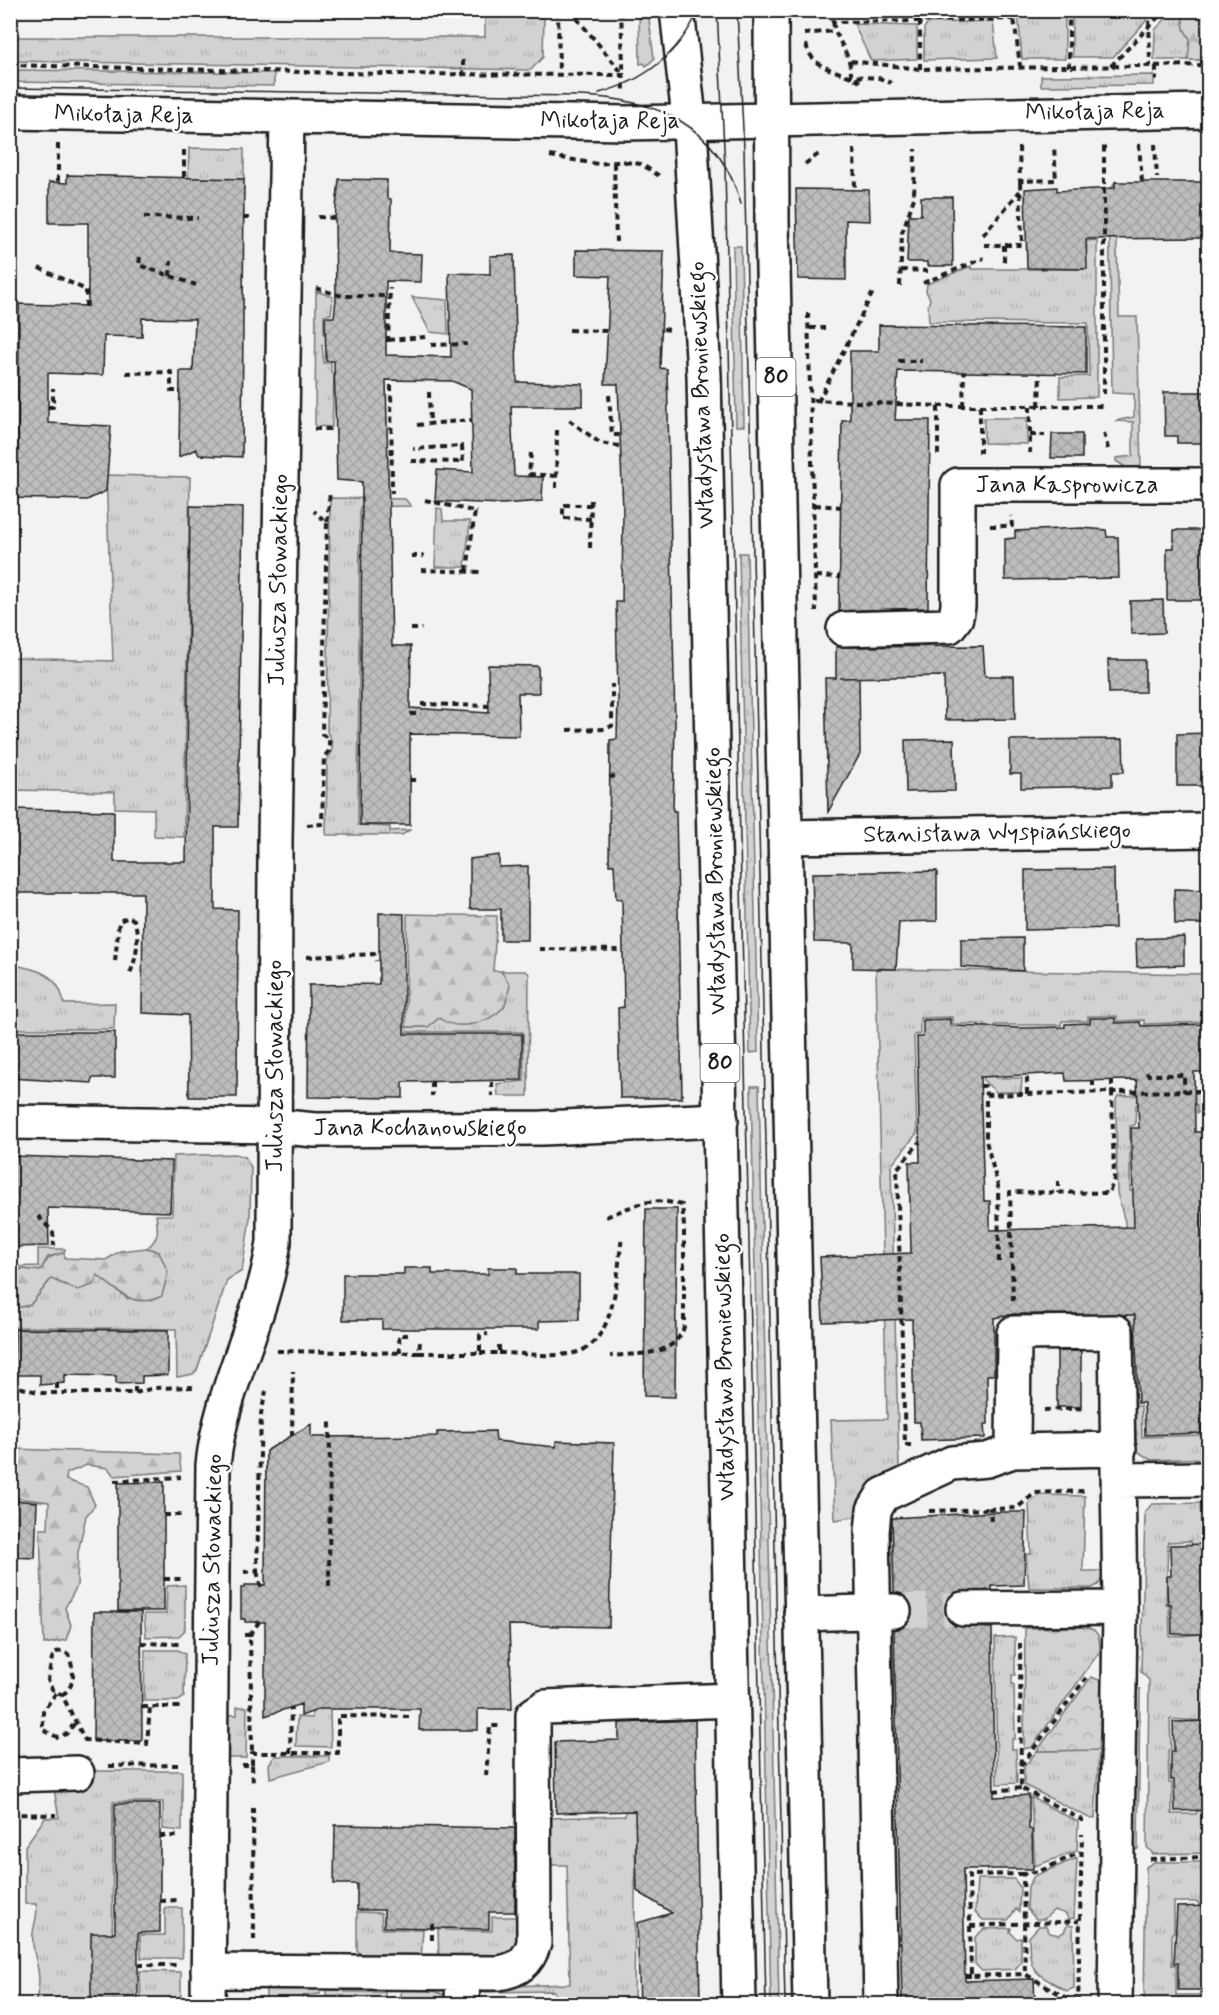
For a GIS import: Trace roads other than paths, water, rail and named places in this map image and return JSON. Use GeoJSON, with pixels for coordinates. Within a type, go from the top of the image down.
{"type":"FeatureCollection","features":[{"type":"Feature","properties":{"kind":"street","name":"Władysława Broniewskiego"},"geometry":{"type":"LineString","coordinates":[[677,10],[690,121],[704,375],[739,2004]]}},
{"type":"Feature","properties":{"kind":"street","name":"80"},"geometry":{"type":"LineString","coordinates":[[771,10],[772,221],[810,2004]]}},
{"type":"Feature","properties":{"kind":"street","name":"Mikołaja Reja"},"geometry":{"type":"LineString","coordinates":[[10,112],[626,123],[1209,111]]}},
{"type":"Feature","properties":{"kind":"street","name":"Juliusza Słowackiego"},"geometry":{"type":"LineString","coordinates":[[208,2004],[213,1465],[226,1395],[270,1272],[274,1242],[275,841],[286,118]]}},
{"type":"Feature","properties":{"kind":"street","name":"Jana Kasprowicza"},"geometry":{"type":"LineString","coordinates":[[844,629],[949,626],[958,606],[969,485],[1209,485]]}},
{"type":"Feature","properties":{"kind":"street","name":"Stanisława Wyspiańskiego"},"geometry":{"type":"LineString","coordinates":[[786,837],[1209,830]]}},
{"type":"Feature","properties":{"kind":"street","name":"Jana Kochanowskiego"},"geometry":{"type":"LineString","coordinates":[[10,1122],[274,1126],[315,1130],[542,1128],[721,1120]]}},
{"type":"Feature","properties":{"kind":"street"},"geometry":{"type":"LineString","coordinates":[[1013,1451],[1014,1333],[1116,1332],[1120,1465],[1120,1608],[1119,1858],[1115,2004]]}},
{"type":"Feature","properties":{"kind":"street"},"geometry":{"type":"LineString","coordinates":[[881,2004],[884,1612],[872,1526],[874,1510],[880,1498],[902,1484],[949,1464],[993,1458],[1013,1451],[1209,1479]]}},
{"type":"Feature","properties":{"kind":"street"},"geometry":{"type":"LineString","coordinates":[[963,1609],[1120,1608]]}},
{"type":"Feature","properties":{"kind":"street"},"geometry":{"type":"LineString","coordinates":[[801,1614],[884,1612]]}},
{"type":"Feature","properties":{"kind":"street"},"geometry":{"type":"LineString","coordinates":[[208,1971],[463,1989],[514,1971],[525,1963],[534,1942],[533,1715],[545,1707],[733,1701]]}},
{"type":"Feature","properties":{"kind":"street"},"geometry":{"type":"LineString","coordinates":[[10,1775],[77,1773]]}},
{"type":"Feature","properties":{"kind":"tunnel"},"geometry":{"type":"LineString","coordinates":[[894,1611],[963,1609]]}},
{"type":"Feature","properties":{"kind":"tram line"},"geometry":{"type":"LineString","coordinates":[[599,93],[631,81],[659,63],[681,39],[699,10]]}},
{"type":"Feature","properties":{"kind":"tram line"},"geometry":{"type":"LineString","coordinates":[[717,10],[725,167],[766,2004]]}},
{"type":"Feature","properties":{"kind":"tram line"},"geometry":{"type":"LineString","coordinates":[[737,10],[744,149],[785,2004]]}},
{"type":"Feature","properties":{"kind":"tram line"},"geometry":{"type":"LineString","coordinates":[[10,88],[609,98],[659,111],[681,122],[701,136],[717,154],[731,177],[741,204]]}}]}
